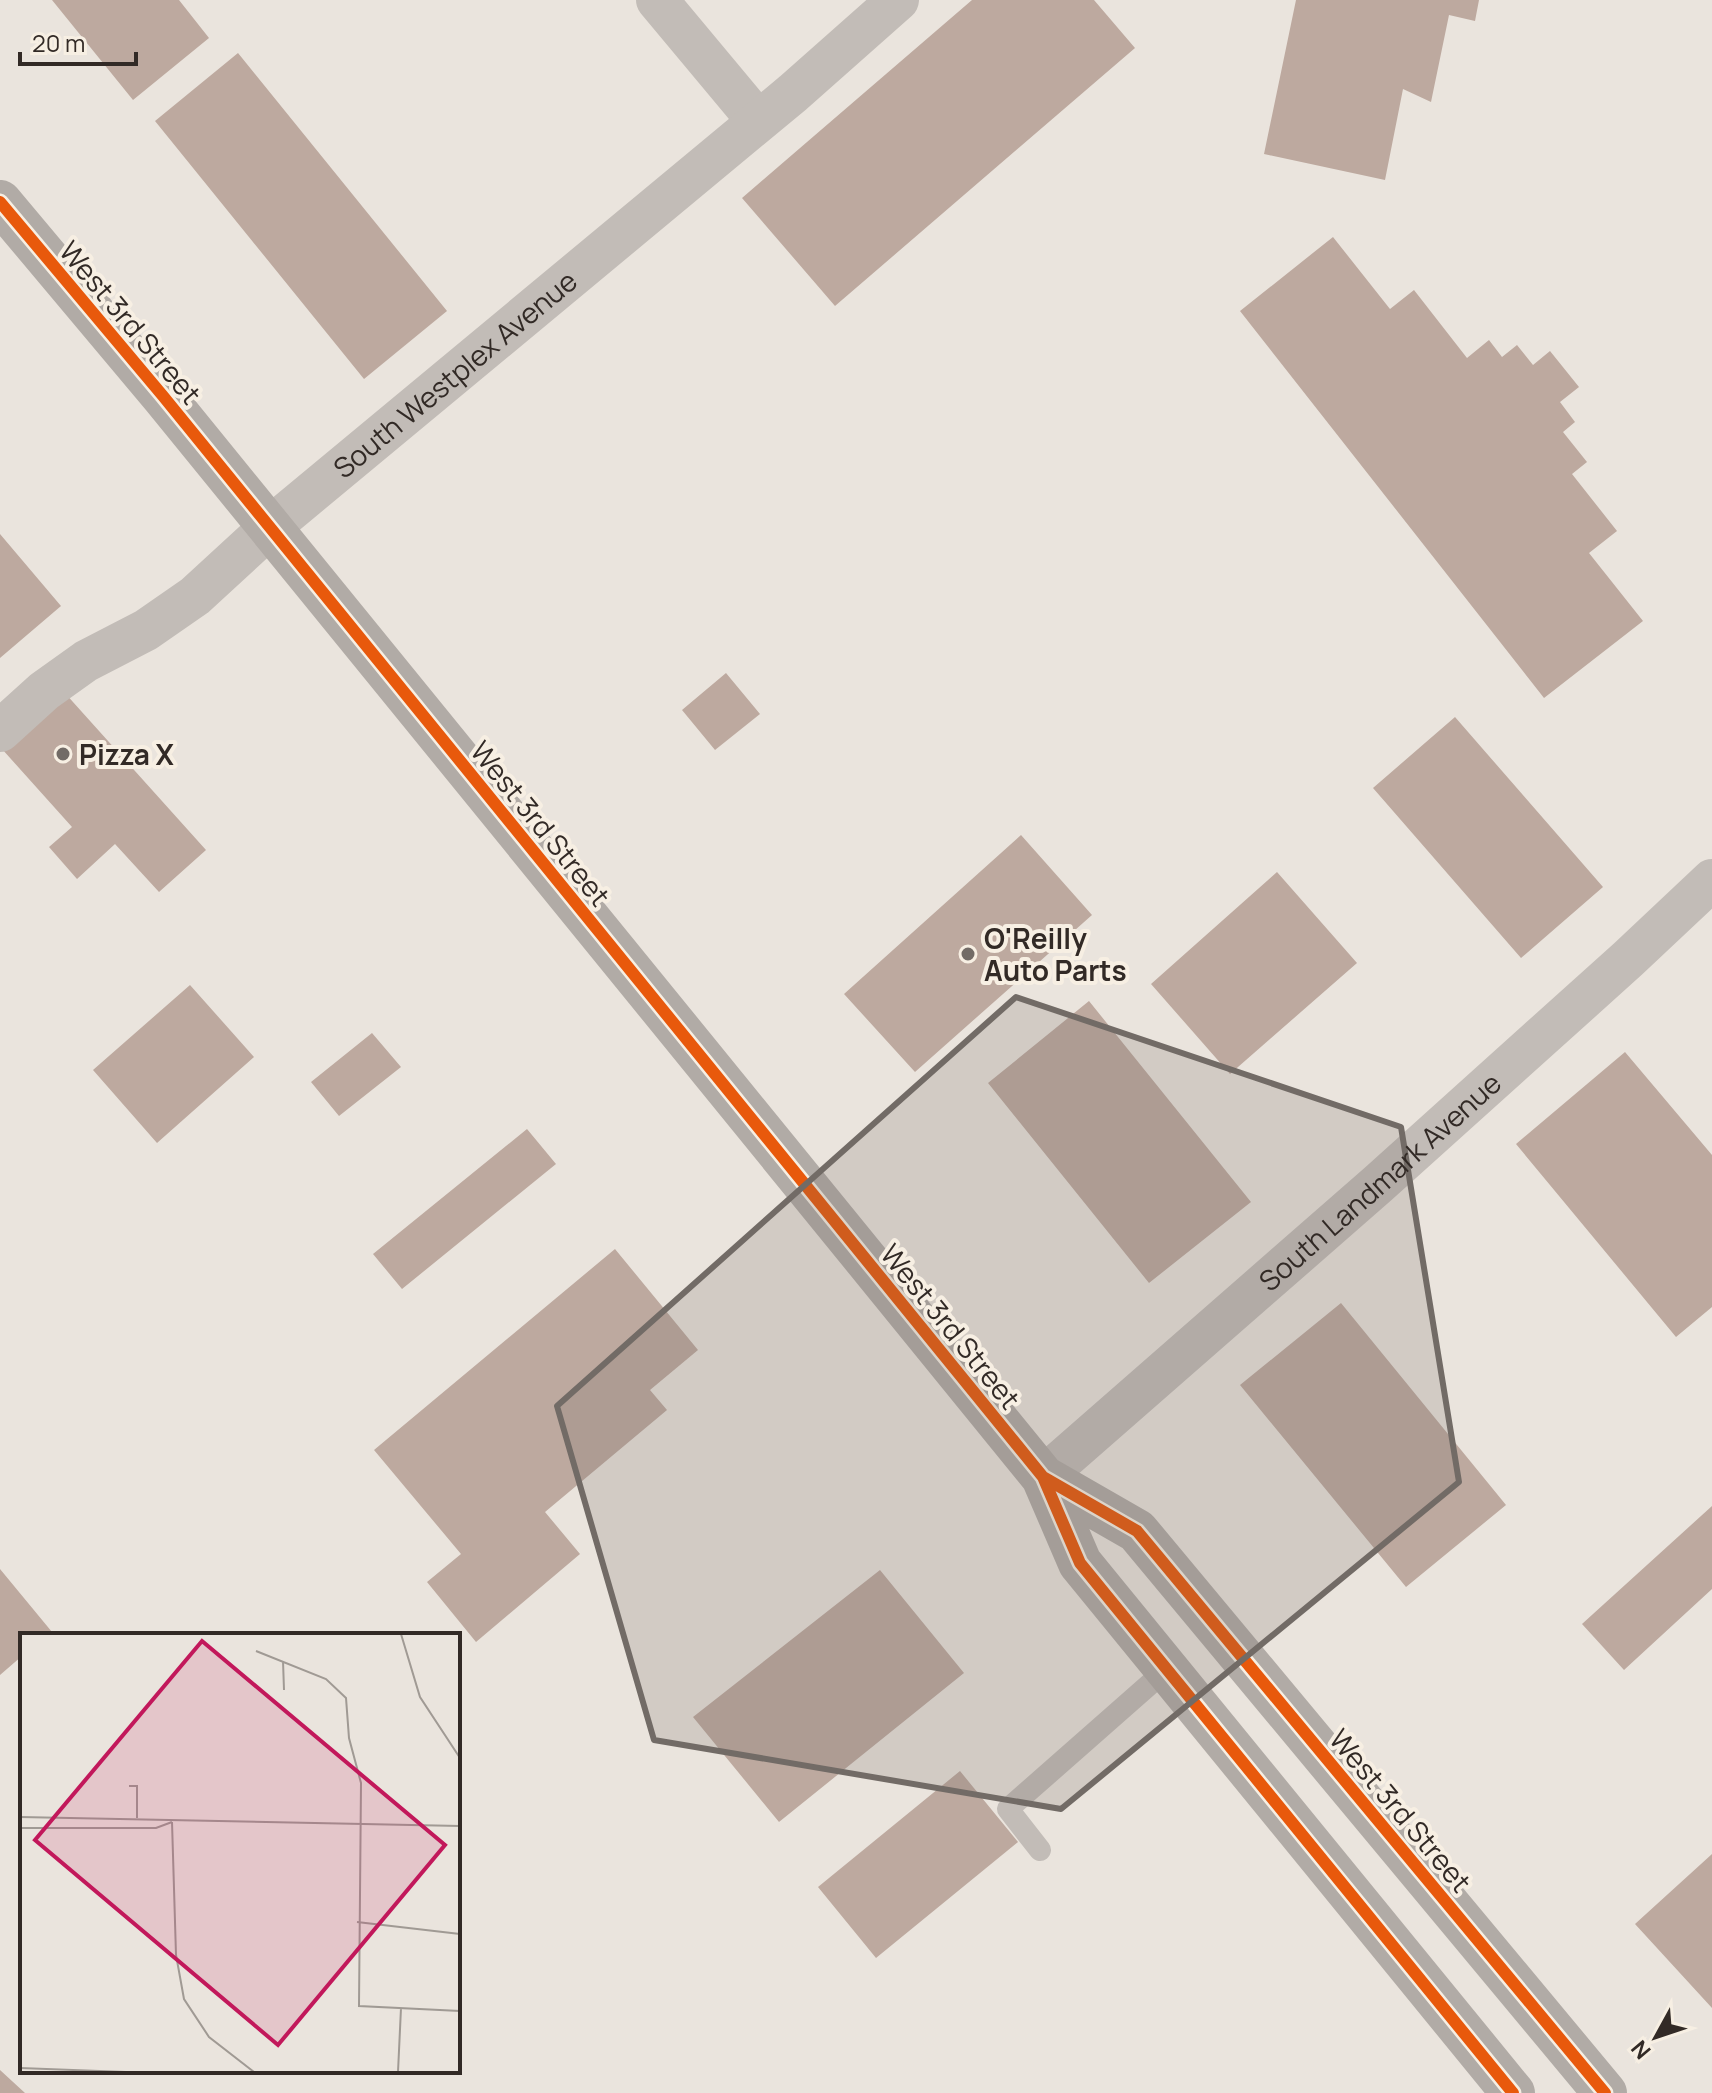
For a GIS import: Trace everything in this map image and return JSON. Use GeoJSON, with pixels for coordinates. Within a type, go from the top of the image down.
{"type":"FeatureCollection","features":[{"type":"Feature","properties":{"kind":"main road","name":"West 3rd Street"},"geometry":{"type":"LineString","coordinates":[[0,202],[1043,1477],[1080,1563],[1513,2093]]}},
{"type":"Feature","properties":{"kind":"main road","name":"West 3rd Street"},"geometry":{"type":"LineString","coordinates":[[1043,1477],[1137,1531],[1605,2093]]}},
{"type":"Feature","properties":{"kind":"street"},"geometry":{"type":"LineString","coordinates":[[657,0],[758,121]]}},
{"type":"Feature","properties":{"kind":"street","name":"South Westplex Avenue"},"geometry":{"type":"LineString","coordinates":[[0,731],[44,691],[86,661],[146,630],[195,596],[269,528],[758,121],[898,0]]}},
{"type":"Feature","properties":{"kind":"street","name":"South Landmark Avenue"},"geometry":{"type":"LineString","coordinates":[[1043,1477],[1378,1184],[1712,880]]}},
{"type":"Feature","properties":{"kind":"lane"},"geometry":{"type":"LineString","coordinates":[[1040,1850],[1008,1809],[1167,1669]]}},
{"type":"Feature","properties":{"kind":"highlighted area"},"geometry":{"type":"Polygon","coordinates":[[[1016,997],[1401,1127],[1459,1482],[1061,1809],[654,1740],[557,1406],[1016,997]]]}},
{"type":"Feature","properties":{"kind":"building"},"geometry":{"type":"Polygon","coordinates":[[[52,0],[179,0],[209,38],[133,100],[52,0]]]}},
{"type":"Feature","properties":{"kind":"building"},"geometry":{"type":"Polygon","coordinates":[[[972,0],[1094,0],[1135,48],[835,306],[742,198],[972,0]]]}},
{"type":"Feature","properties":{"kind":"building"},"geometry":{"type":"Polygon","coordinates":[[[1296,0],[1479,0],[1475,21],[1449,15],[1431,102],[1403,89],[1385,180],[1264,154],[1296,0]]]}},
{"type":"Feature","properties":{"kind":"building"},"geometry":{"type":"Polygon","coordinates":[[[238,53],[447,311],[364,379],[155,121],[238,53]]]}},
{"type":"Feature","properties":{"kind":"building"},"geometry":{"type":"Polygon","coordinates":[[[1333,237],[1390,309],[1414,290],[1467,358],[1489,340],[1502,357],[1517,345],[1533,365],[1550,351],[1579,387],[1560,402],[1575,422],[1563,432],[1587,462],[1572,474],[1617,531],[1589,553],[1643,621],[1544,698],[1240,311],[1333,237]]]}},
{"type":"Feature","properties":{"kind":"building"},"geometry":{"type":"Polygon","coordinates":[[[0,534],[61,606],[0,658],[0,534]]]}},
{"type":"Feature","properties":{"kind":"building"},"geometry":{"type":"Polygon","coordinates":[[[726,673],[760,714],[715,750],[682,710],[726,673]]]}},
{"type":"Feature","properties":{"kind":"building"},"geometry":{"type":"Polygon","coordinates":[[[64,692],[206,850],[159,892],[115,844],[77,879],[49,847],[72,827],[2,749],[64,692]]]}},
{"type":"Feature","properties":{"kind":"building"},"geometry":{"type":"Polygon","coordinates":[[[1455,717],[1603,887],[1521,958],[1373,788],[1455,717]]]}},
{"type":"Feature","properties":{"kind":"building","name":"O'Reilly Auto Parts"},"geometry":{"type":"Polygon","coordinates":[[[1021,835],[1092,915],[915,1072],[844,994],[1021,835]]]}},
{"type":"Feature","properties":{"kind":"building"},"geometry":{"type":"Polygon","coordinates":[[[1277,872],[1357,963],[1230,1074],[1151,984],[1277,872]]]}},
{"type":"Feature","properties":{"kind":"building"},"geometry":{"type":"Polygon","coordinates":[[[190,985],[254,1057],[157,1143],[93,1070],[190,985]]]}},
{"type":"Feature","properties":{"kind":"building"},"geometry":{"type":"Polygon","coordinates":[[[1089,1001],[1251,1202],[1149,1283],[988,1083],[1089,1001]]]}},
{"type":"Feature","properties":{"kind":"building"},"geometry":{"type":"Polygon","coordinates":[[[372,1033],[401,1067],[339,1116],[311,1082],[372,1033]]]}},
{"type":"Feature","properties":{"kind":"building"},"geometry":{"type":"Polygon","coordinates":[[[1625,1052],[1712,1155],[1712,1307],[1676,1337],[1516,1144],[1625,1052]]]}},
{"type":"Feature","properties":{"kind":"building"},"geometry":{"type":"Polygon","coordinates":[[[527,1129],[556,1164],[402,1289],[373,1254],[527,1129]]]}},
{"type":"Feature","properties":{"kind":"building"},"geometry":{"type":"Polygon","coordinates":[[[615,1249],[698,1350],[650,1390],[667,1410],[545,1512],[580,1554],[476,1642],[427,1582],[461,1554],[374,1450],[615,1249]]]}},
{"type":"Feature","properties":{"kind":"building"},"geometry":{"type":"Polygon","coordinates":[[[1341,1303],[1506,1505],[1406,1587],[1240,1385],[1341,1303]]]}},
{"type":"Feature","properties":{"kind":"building"},"geometry":{"type":"Polygon","coordinates":[[[1712,1506],[1712,1589],[1624,1670],[1582,1624],[1712,1506]]]}},
{"type":"Feature","properties":{"kind":"building"},"geometry":{"type":"Polygon","coordinates":[[[0,1569],[52,1632],[20,1633],[20,1658],[0,1675],[0,1569]]]}},
{"type":"Feature","properties":{"kind":"building"},"geometry":{"type":"Polygon","coordinates":[[[880,1570],[964,1673],[779,1822],[693,1717],[880,1570]]]}},
{"type":"Feature","properties":{"kind":"building"},"geometry":{"type":"Polygon","coordinates":[[[960,1771],[1018,1842],[876,1958],[818,1887],[960,1771]]]}},
{"type":"Feature","properties":{"kind":"building"},"geometry":{"type":"Polygon","coordinates":[[[1712,1854],[1712,2008],[1635,1924],[1712,1854]]]}},
{"type":"Feature","properties":{"kind":"building"},"geometry":{"type":"Polygon","coordinates":[[[0,2070],[25,2093],[0,2093],[0,2070]]]}},
{"type":"Feature","properties":{"kind":"cycle path"},"geometry":{"type":"LineString","coordinates":[[0,202],[163,396],[1043,1477],[1080,1563],[1513,2093]]}},
{"type":"Feature","properties":{"kind":"cycle path"},"geometry":{"type":"LineString","coordinates":[[1043,1477],[1137,1531],[1605,2093]]}},
{"type":"Feature","properties":{"kind":"place","name":"Pizza X"},"geometry":{"type":"Point","coordinates":[63,754]}},
{"type":"Feature","properties":{"kind":"place","name":"O'Reilly Auto Parts"},"geometry":{"type":"Point","coordinates":[968,954]}}]}
